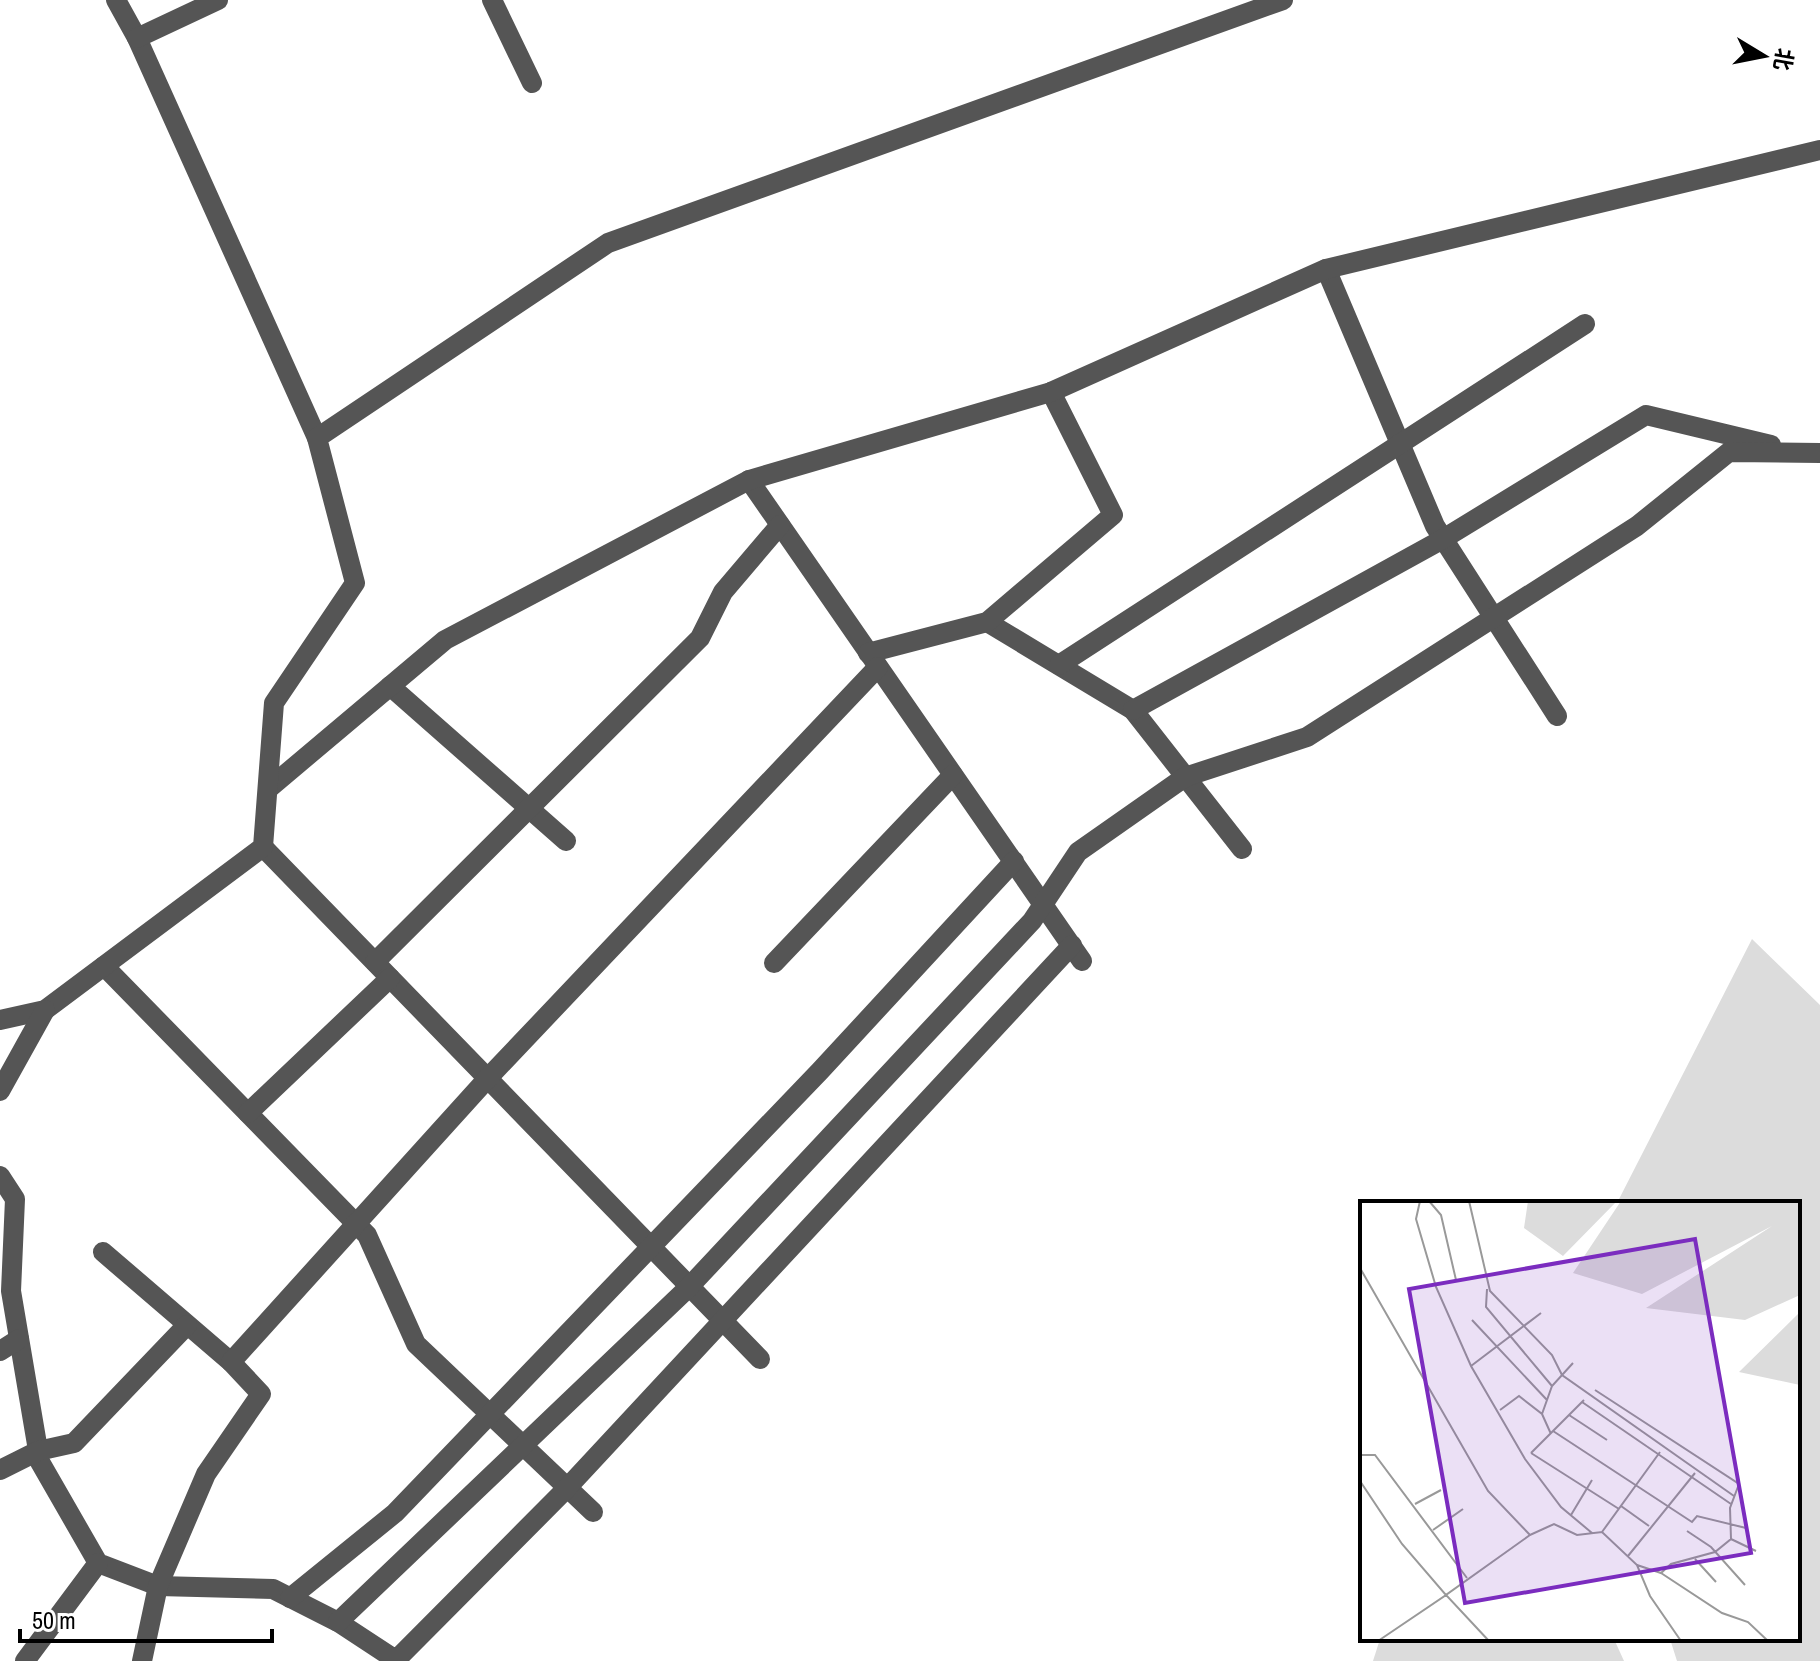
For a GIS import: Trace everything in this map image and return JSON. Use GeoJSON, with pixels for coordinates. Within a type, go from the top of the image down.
{"type":"FeatureCollection","features":[{"type":"Feature","properties":{"kind":"street"},"geometry":{"type":"LineString","coordinates":[[0,1020],[45,1010],[263,847],[274,703],[355,583],[317,438],[137,38],[116,0]]}},
{"type":"Feature","properties":{"kind":"street"},"geometry":{"type":"LineString","coordinates":[[137,38],[218,0]]}},
{"type":"Feature","properties":{"kind":"street"},"geometry":{"type":"LineString","coordinates":[[492,0],[532,83]]}},
{"type":"Feature","properties":{"kind":"street"},"geometry":{"type":"LineString","coordinates":[[317,438],[608,243],[1283,0]]}},
{"type":"Feature","properties":{"kind":"street"},"geometry":{"type":"LineString","coordinates":[[268,789],[445,640],[749,480],[1051,392],[1326,269],[1820,150]]}},
{"type":"Feature","properties":{"kind":"street"},"geometry":{"type":"LineString","coordinates":[[1326,269],[1443,539],[1557,716]]}},
{"type":"Feature","properties":{"kind":"street"},"geometry":{"type":"LineString","coordinates":[[1059,665],[1585,324]]}},
{"type":"Feature","properties":{"kind":"street"},"geometry":{"type":"LineString","coordinates":[[231,1362],[354,1222],[873,660],[987,622],[1113,515],[1051,392]]}},
{"type":"Feature","properties":{"kind":"street"},"geometry":{"type":"LineString","coordinates":[[1133,710],[1443,539],[1646,415],[1813,453]]}},
{"type":"Feature","properties":{"kind":"street"},"geometry":{"type":"LineString","coordinates":[[338,1622],[525,1447],[689,1287],[1032,921],[1078,852],[1185,777],[1307,737],[1637,526],[1729,452],[1813,453]]}},
{"type":"Feature","properties":{"kind":"street"},"geometry":{"type":"LineString","coordinates":[[0,1176],[15,1199],[11,1291],[40,1462],[98,1563],[158,1586],[273,1589],[338,1622],[396,1660],[567,1488],[1077,953],[749,480]]}},
{"type":"Feature","properties":{"kind":"street"},"geometry":{"type":"LineString","coordinates":[[375,962],[700,638],[723,592],[780,525]]}},
{"type":"Feature","properties":{"kind":"street"},"geometry":{"type":"LineString","coordinates":[[987,622],[1133,710],[1242,849]]}},
{"type":"Feature","properties":{"kind":"street"},"geometry":{"type":"LineString","coordinates":[[390,686],[566,841]]}},
{"type":"Feature","properties":{"kind":"street"},"geometry":{"type":"LineString","coordinates":[[774,963],[953,775]]}},
{"type":"Feature","properties":{"kind":"street"},"geometry":{"type":"LineString","coordinates":[[263,847],[760,1359]]}},
{"type":"Feature","properties":{"kind":"street"},"geometry":{"type":"LineString","coordinates":[[290,1598],[395,1513],[652,1248],[1014,861]]}},
{"type":"Feature","properties":{"kind":"street"},"geometry":{"type":"LineString","coordinates":[[104,966],[367,1235],[416,1344],[593,1512]]}},
{"type":"Feature","properties":{"kind":"street"},"geometry":{"type":"LineString","coordinates":[[248,1113],[390,978]]}},
{"type":"Feature","properties":{"kind":"street"},"geometry":{"type":"LineString","coordinates":[[0,1091],[45,1010]]}},
{"type":"Feature","properties":{"kind":"street"},"geometry":{"type":"LineString","coordinates":[[103,1252],[231,1362],[261,1394],[206,1474],[158,1586],[142,1661]]}},
{"type":"Feature","properties":{"kind":"street"},"geometry":{"type":"LineString","coordinates":[[0,1470],[38,1451],[74,1443],[187,1325]]}},
{"type":"Feature","properties":{"kind":"street"},"geometry":{"type":"LineString","coordinates":[[0,1351],[19,1339]]}},
{"type":"Feature","properties":{"kind":"street"},"geometry":{"type":"LineString","coordinates":[[25,1661],[98,1563]]}},
{"type":"Feature","properties":{"kind":"shaded area"},"geometry":{"type":"Polygon","coordinates":[[[1752,939],[1820,1005],[1820,1661],[1677,1661],[1671,1641],[1800,1641],[1800,1201],[1618,1201],[1752,939]]]}},
{"type":"Feature","properties":{"kind":"shaded area"},"geometry":{"type":"Polygon","coordinates":[[[1379,1641],[1615,1641],[1624,1661],[1373,1661],[1379,1641]]]}}]}
